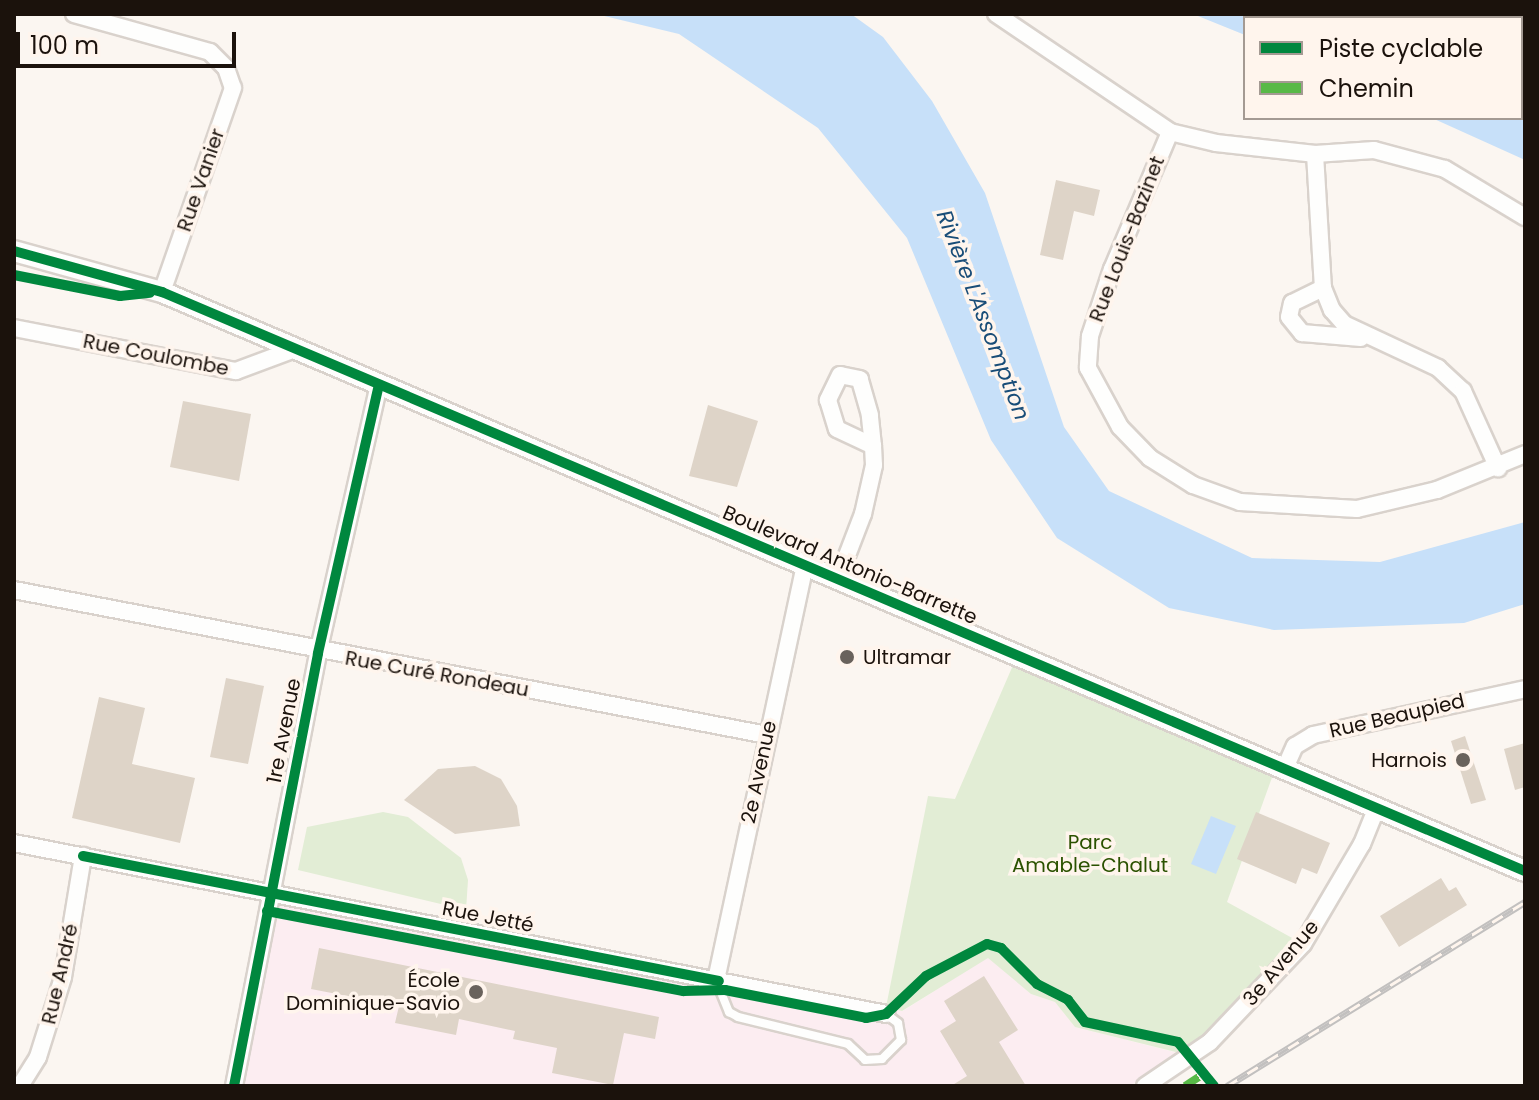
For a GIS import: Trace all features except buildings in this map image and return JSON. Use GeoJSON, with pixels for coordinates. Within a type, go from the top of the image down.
{"type":"FeatureCollection","features":[{"type":"Feature","properties":{"kind":"street","name":"Rue Vanier"},"geometry":{"type":"LineString","coordinates":[[74,14],[210,52],[226,68],[233,88],[162,292]]}},
{"type":"Feature","properties":{"kind":"street","name":"Rue Louis-Bazinet"},"geometry":{"type":"LineString","coordinates":[[996,14],[1170,132],[1216,143],[1315,154],[1374,150],[1445,169],[1525,217]]}},
{"type":"Feature","properties":{"kind":"street","name":"Rue Louis-Bazinet"},"geometry":{"type":"LineString","coordinates":[[1170,132],[1139,199],[1090,336],[1088,368],[1120,427],[1140,447],[1193,485],[1240,502],[1357,509],[1398,502],[1498,468],[1525,454]]}},
{"type":"Feature","properties":{"kind":"street"},"geometry":{"type":"LineString","coordinates":[[1315,154],[1323,288],[1344,324],[1438,368],[1463,391],[1498,468]]}},
{"type":"Feature","properties":{"kind":"street","name":"Boulevard Antonio-Barrette"},"geometry":{"type":"LineString","coordinates":[[14,251],[162,292],[1525,871]]}},
{"type":"Feature","properties":{"kind":"street"},"geometry":{"type":"LineString","coordinates":[[1323,288],[1292,303],[1289,317],[1302,333],[1374,340]]}},
{"type":"Feature","properties":{"kind":"street","name":"Rue Coulombe"},"geometry":{"type":"LineString","coordinates":[[14,328],[236,371],[295,349]]}},
{"type":"Feature","properties":{"kind":"street","name":"1re Avenue"},"geometry":{"type":"LineString","coordinates":[[234,1086],[318,653],[379,385]]}},
{"type":"Feature","properties":{"kind":"street","name":"Boulevard Antonio-Barrette"},"geometry":{"type":"LineString","coordinates":[[838,579],[863,514],[873,446]]}},
{"type":"Feature","properties":{"kind":"street","name":"2e Avenue"},"geometry":{"type":"LineString","coordinates":[[716,980],[805,565]]}},
{"type":"Feature","properties":{"kind":"street","name":"Rue Curé Rondeau"},"geometry":{"type":"LineString","coordinates":[[14,590],[318,653],[767,735]]}},
{"type":"Feature","properties":{"kind":"street","name":"Rue Beaupied"},"geometry":{"type":"LineString","coordinates":[[1285,768],[1295,746],[1313,735],[1525,689]]}},
{"type":"Feature","properties":{"kind":"street","name":"3e Avenue"},"geometry":{"type":"LineString","coordinates":[[1145,1086],[1210,1042],[1303,944],[1362,844],[1377,807]]}},
{"type":"Feature","properties":{"kind":"street","name":"Rue Jetté"},"geometry":{"type":"LineString","coordinates":[[14,843],[886,1014]]}},
{"type":"Feature","properties":{"kind":"street","name":"Rue André"},"geometry":{"type":"LineString","coordinates":[[20,1086],[38,1057],[63,977],[83,856]]}},
{"type":"Feature","properties":{"kind":"lane"},"geometry":{"type":"LineString","coordinates":[[716,980],[729,1012],[738,1017],[848,1044],[865,1060],[882,1059],[901,1040],[898,1023],[886,1014]]}},
{"type":"Feature","properties":{"kind":"shaded area","name":"École Dominique-Savio"},"geometry":{"type":"Polygon","coordinates":[[[271,893],[903,1011],[988,957],[1031,994],[1055,1002],[1075,1027],[1182,1054],[1129,1086],[234,1086],[271,893]]]}},
{"type":"Feature","properties":{"kind":"green space","name":"Parc Amable-Chalut"},"geometry":{"type":"Polygon","coordinates":[[[1017,656],[1274,772],[1227,902],[1303,944],[1192,1056],[1075,1027],[1055,1002],[1031,994],[988,958],[902,1011],[886,1007],[928,796],[955,799],[1017,656]]]}},
{"type":"Feature","properties":{"kind":"green space"},"geometry":{"type":"Polygon","coordinates":[[[383,812],[408,817],[461,858],[468,880],[466,910],[298,870],[307,827],[383,812]]]}},
{"type":"Feature","properties":{"kind":"water","name":"Rivière L'Assomption"},"geometry":{"type":"Polygon","coordinates":[[[596,14],[851,14],[883,37],[932,101],[985,193],[1064,427],[1109,491],[1252,558],[1380,562],[1525,522],[1525,604],[1464,623],[1274,630],[1169,608],[1057,538],[991,440],[907,238],[818,128],[679,34],[596,14]]]}},
{"type":"Feature","properties":{"kind":"water"},"geometry":{"type":"Polygon","coordinates":[[[1193,14],[1502,16],[1243,16],[1243,34],[1193,14]]]}},
{"type":"Feature","properties":{"kind":"water"},"geometry":{"type":"Polygon","coordinates":[[[1523,22],[1525,23],[1525,160],[1436,120],[1523,120],[1523,22]]]}},
{"type":"Feature","properties":{"kind":"water"},"geometry":{"type":"Polygon","coordinates":[[[1211,816],[1236,826],[1216,874],[1191,864],[1211,816]]]}},
{"type":"Feature","properties":{"kind":"railway"},"geometry":{"type":"LineString","coordinates":[[1227,1086],[1525,902]]}},
{"type":"Feature","properties":{"kind":"marked path"},"geometry":{"type":"LineString","coordinates":[[1185,1086],[1205,1073]]}},
{"type":"Feature","properties":{"kind":"cycle path"},"geometry":{"type":"LineString","coordinates":[[14,251],[162,292],[1525,871]]}},
{"type":"Feature","properties":{"kind":"cycle path"},"geometry":{"type":"LineString","coordinates":[[14,275],[120,296],[150,293]]}},
{"type":"Feature","properties":{"kind":"cycle path"},"geometry":{"type":"LineString","coordinates":[[234,1086],[318,653],[379,385]]}},
{"type":"Feature","properties":{"kind":"cycle path"},"geometry":{"type":"LineString","coordinates":[[83,856],[719,981]]}},
{"type":"Feature","properties":{"kind":"cycle path"},"geometry":{"type":"LineString","coordinates":[[267,911],[683,991],[725,990],[866,1018],[886,1014],[926,976],[987,944],[1001,948],[1037,984],[1068,1000],[1085,1022],[1178,1042],[1214,1086]]}},
{"type":"Feature","properties":{"kind":"place","name":"Ultramar"},"geometry":{"type":"Point","coordinates":[847,657]}},
{"type":"Feature","properties":{"kind":"place","name":"Harnois"},"geometry":{"type":"Point","coordinates":[1463,760]}},
{"type":"Feature","properties":{"kind":"place","name":"École Dominique-Savio"},"geometry":{"type":"Point","coordinates":[476,992]}}]}
